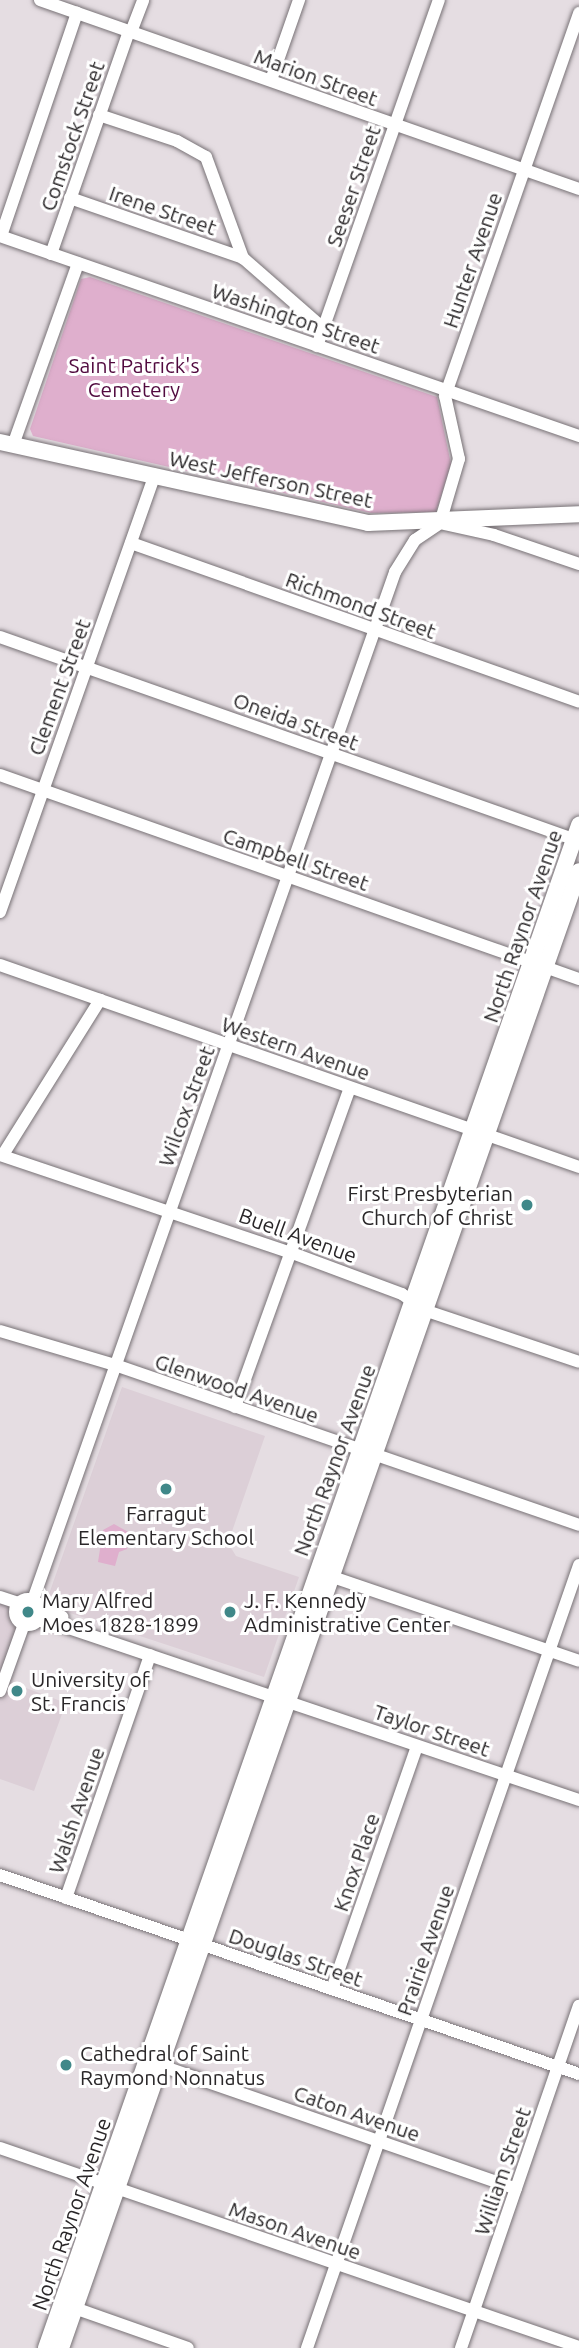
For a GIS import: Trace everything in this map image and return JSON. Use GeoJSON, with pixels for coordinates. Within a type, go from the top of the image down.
{"type":"FeatureCollection","features":[{"type":"Feature","properties":{"kind":"main road","name":"West Jefferson Street"},"geometry":{"type":"LineString","coordinates":[[7,443],[369,523],[440,523],[579,514]]}},
{"type":"Feature","properties":{"kind":"main road","name":"North Raynor Avenue"},"geometry":{"type":"LineString","coordinates":[[61,2348],[69,2306],[152,2062],[539,965],[577,835]]}},
{"type":"Feature","properties":{"kind":"main road","name":"North Raynor Avenue"},"geometry":{"type":"LineString","coordinates":[[539,965],[579,871]]}},
{"type":"Feature","properties":{"kind":"main road","name":"North Raynor Avenue"},"geometry":{"type":"LineString","coordinates":[[46,2348],[69,2306]]}},
{"type":"Feature","properties":{"kind":"street","name":"Marion Street"},"geometry":{"type":"LineString","coordinates":[[40,0],[579,190]]}},
{"type":"Feature","properties":{"kind":"street","name":"Comstock Street"},"geometry":{"type":"LineString","coordinates":[[51,254],[99,115],[143,0]]}},
{"type":"Feature","properties":{"kind":"street"},"geometry":{"type":"LineString","coordinates":[[271,80],[299,0]]}},
{"type":"Feature","properties":{"kind":"street","name":"Seeser Street"},"geometry":{"type":"LineString","coordinates":[[317,346],[439,0]]}},
{"type":"Feature","properties":{"kind":"street"},"geometry":{"type":"LineString","coordinates":[[0,236],[78,13]]}},
{"type":"Feature","properties":{"kind":"street","name":"Hunter Avenue"},"geometry":{"type":"LineString","coordinates":[[440,523],[459,459],[444,404],[447,391],[579,13]]}},
{"type":"Feature","properties":{"kind":"street"},"geometry":{"type":"LineString","coordinates":[[99,115],[177,141],[206,157],[243,258],[324,328]]}},
{"type":"Feature","properties":{"kind":"street","name":"Irene Street"},"geometry":{"type":"LineString","coordinates":[[70,198],[243,258]]}},
{"type":"Feature","properties":{"kind":"street","name":"Washington Street"},"geometry":{"type":"LineString","coordinates":[[0,236],[577,435]]}},
{"type":"Feature","properties":{"kind":"street"},"geometry":{"type":"LineString","coordinates":[[7,443],[78,263]]}},
{"type":"Feature","properties":{"kind":"street"},"geometry":{"type":"LineString","coordinates":[[577,435],[579,421]]}},
{"type":"Feature","properties":{"kind":"street","name":"Clement Street"},"geometry":{"type":"LineString","coordinates":[[0,912],[155,475]]}},
{"type":"Feature","properties":{"kind":"street"},"geometry":{"type":"LineString","coordinates":[[440,523],[494,535],[579,564]]}},
{"type":"Feature","properties":{"kind":"street","name":"Wilcox Street"},"geometry":{"type":"LineString","coordinates":[[38,1621],[36,1603],[114,1365],[229,1045],[329,753],[404,555],[415,540],[440,523]]}},
{"type":"Feature","properties":{"kind":"street","name":"Richmond Street"},"geometry":{"type":"LineString","coordinates":[[131,543],[579,702]]}},
{"type":"Feature","properties":{"kind":"street","name":"Oneida Street"},"geometry":{"type":"LineString","coordinates":[[0,637],[329,753],[577,835]]}},
{"type":"Feature","properties":{"kind":"street","name":"Campbell Street"},"geometry":{"type":"LineString","coordinates":[[0,775],[579,979]]}},
{"type":"Feature","properties":{"kind":"street","name":"Western Avenue"},"geometry":{"type":"LineString","coordinates":[[0,965],[579,1167]]}},
{"type":"Feature","properties":{"kind":"street"},"geometry":{"type":"LineString","coordinates":[[2,1154],[100,1000]]}},
{"type":"Feature","properties":{"kind":"street"},"geometry":{"type":"LineString","coordinates":[[235,1407],[350,1088]]}},
{"type":"Feature","properties":{"kind":"street","name":"Buell Avenue"},"geometry":{"type":"LineString","coordinates":[[2,1154],[292,1253],[402,1294],[419,1306],[579,1362]]}},
{"type":"Feature","properties":{"kind":"street","name":"Glenwood Avenue"},"geometry":{"type":"LineString","coordinates":[[0,1331],[114,1365],[579,1525]]}},
{"type":"Feature","properties":{"kind":"street","name":"Prairie Avenue"},"geometry":{"type":"LineString","coordinates":[[307,2348],[376,2140],[507,1776],[579,1565]]}},
{"type":"Feature","properties":{"kind":"street"},"geometry":{"type":"LineString","coordinates":[[323,1574],[579,1661]]}},
{"type":"Feature","properties":{"kind":"street"},"geometry":{"type":"LineString","coordinates":[[0,1597],[17,1607],[24,1624],[0,1691]]}},
{"type":"Feature","properties":{"kind":"street"},"geometry":{"type":"LineString","coordinates":[[0,1605],[17,1607],[36,1603]]}},
{"type":"Feature","properties":{"kind":"street","name":"Taylor Street"},"geometry":{"type":"LineString","coordinates":[[36,1603],[262,1686],[279,1697]]}},
{"type":"Feature","properties":{"kind":"street"},"geometry":{"type":"LineString","coordinates":[[24,1624],[38,1621]]}},
{"type":"Feature","properties":{"kind":"street","name":"Taylor Street"},"geometry":{"type":"LineString","coordinates":[[38,1621],[48,1621],[279,1697],[579,1800]]}},
{"type":"Feature","properties":{"kind":"street","name":"Walsh Avenue"},"geometry":{"type":"LineString","coordinates":[[66,1898],[150,1655]]}},
{"type":"Feature","properties":{"kind":"street","name":"Knox Place"},"geometry":{"type":"LineString","coordinates":[[332,1990],[417,1746]]}},
{"type":"Feature","properties":{"kind":"street","name":"Douglas Street"},"geometry":{"type":"LineString","coordinates":[[0,1875],[579,2074]]}},
{"type":"Feature","properties":{"kind":"street","name":"William Street"},"geometry":{"type":"LineString","coordinates":[[461,2348],[579,2006]]}},
{"type":"Feature","properties":{"kind":"street","name":"Caton Avenue"},"geometry":{"type":"LineString","coordinates":[[152,2062],[516,2189]]}},
{"type":"Feature","properties":{"kind":"street","name":"Mason Avenue"},"geometry":{"type":"LineString","coordinates":[[0,2148],[579,2347]]}},
{"type":"Feature","properties":{"kind":"street"},"geometry":{"type":"LineString","coordinates":[[69,2306],[188,2348]]}},
{"type":"Feature","properties":{"kind":"shaded area","name":"Farragut Elementary School"},"geometry":{"type":"Polygon","coordinates":[[[122,1387],[265,1436],[228,1543],[236,1556],[299,1577],[264,1677],[55,1608],[49,1594],[122,1387]]]}},
{"type":"Feature","properties":{"kind":"shaded area","name":"University of St. Francis"},"geometry":{"type":"Polygon","coordinates":[[[0,1601],[22,1608],[23,1619],[2,1679],[66,1703],[34,1791],[0,1779],[0,1601]]]}},
{"type":"Feature","properties":{"kind":"green space","name":"Saint Patrick's Cemetery"},"geometry":{"type":"Polygon","coordinates":[[[90,277],[437,397],[451,464],[436,512],[371,513],[33,436],[30,429],[81,279],[90,277]]]}},
{"type":"Feature","properties":{"kind":"green space"},"geometry":{"type":"Polygon","coordinates":[[[114,1524],[130,1533],[127,1549],[119,1552],[115,1566],[98,1562],[103,1530],[114,1524]]]}},
{"type":"Feature","properties":{"kind":"place","name":"First Presbyterian Church of Christ"},"geometry":{"type":"Point","coordinates":[527,1205]}},
{"type":"Feature","properties":{"kind":"place","name":"Farragut Elementary School"},"geometry":{"type":"Point","coordinates":[166,1489]}},
{"type":"Feature","properties":{"kind":"place","name":"Mary Alfred Moes 1828-1899"},"geometry":{"type":"Point","coordinates":[28,1612]}},
{"type":"Feature","properties":{"kind":"place","name":"J. F. Kennedy Administrative Center"},"geometry":{"type":"Point","coordinates":[230,1612]}},
{"type":"Feature","properties":{"kind":"place","name":"University of St. Francis"},"geometry":{"type":"Point","coordinates":[17,1691]}},
{"type":"Feature","properties":{"kind":"place","name":"Cathedral of Saint Raymond Nonnatus"},"geometry":{"type":"Point","coordinates":[66,2065]}}]}
